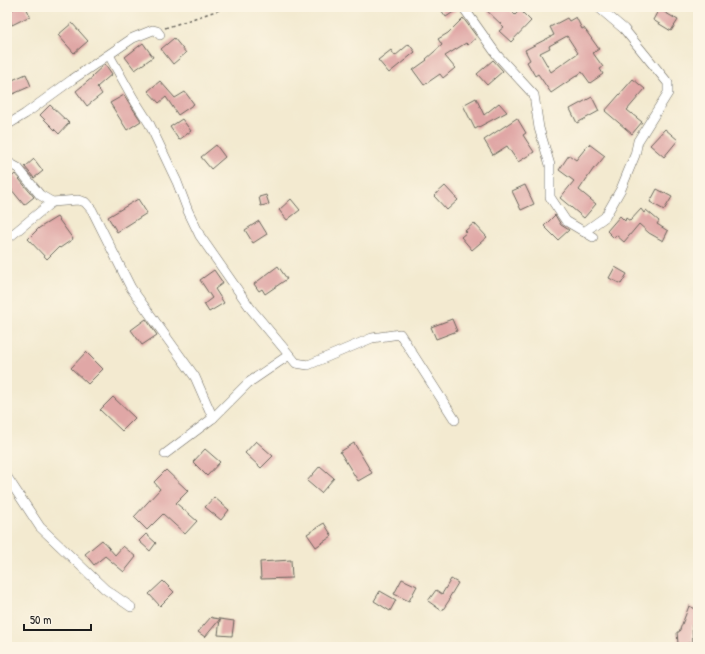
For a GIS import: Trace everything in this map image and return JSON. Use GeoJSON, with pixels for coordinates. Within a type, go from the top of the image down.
{"type":"FeatureCollection","features":[{"type":"Feature","properties":{"kind":"street"},"geometry":{"type":"LineString","coordinates":[[463,7],[497,55],[534,95],[539,128],[550,165],[550,197],[566,221],[593,237]]}},
{"type":"Feature","properties":{"kind":"street"},"geometry":{"type":"LineString","coordinates":[[584,232],[605,217],[621,189],[635,155],[638,141],[668,93],[668,83],[624,29],[598,7]]}},
{"type":"Feature","properties":{"kind":"street"},"geometry":{"type":"LineString","coordinates":[[7,125],[133,38],[153,30],[158,33]]}},
{"type":"Feature","properties":{"kind":"street"},"geometry":{"type":"LineString","coordinates":[[109,55],[149,123],[178,182],[188,210],[200,236],[251,309],[296,363],[308,365],[372,338],[400,334],[455,420]]}},
{"type":"Feature","properties":{"kind":"street"},"geometry":{"type":"LineString","coordinates":[[7,162],[18,168],[40,195],[52,202],[78,200],[85,202],[92,210],[131,288],[195,377],[213,418]]}},
{"type":"Feature","properties":{"kind":"street"},"geometry":{"type":"LineString","coordinates":[[7,239],[52,202]]}},
{"type":"Feature","properties":{"kind":"street"},"geometry":{"type":"LineString","coordinates":[[165,454],[213,418],[248,382],[290,355]]}},
{"type":"Feature","properties":{"kind":"street"},"geometry":{"type":"LineString","coordinates":[[7,478],[40,527],[105,589],[131,607]]}},
{"type":"Feature","properties":{"kind":"path"},"geometry":{"type":"LineString","coordinates":[[158,33],[228,7]]}},
{"type":"Feature","properties":{"kind":"building"},"geometry":{"type":"Polygon","coordinates":[[[18,7],[26,7],[30,16],[12,25],[7,12],[18,7]]]}},
{"type":"Feature","properties":{"kind":"building"},"geometry":{"type":"Polygon","coordinates":[[[439,7],[457,7],[458,9],[446,17],[439,7]]]}},
{"type":"Feature","properties":{"kind":"building"},"geometry":{"type":"Polygon","coordinates":[[[483,7],[507,7],[515,15],[520,10],[531,21],[511,42],[499,31],[504,27],[483,7]]]}},
{"type":"Feature","properties":{"kind":"building"},"geometry":{"type":"Polygon","coordinates":[[[659,9],[678,20],[671,31],[653,20],[659,9]]]}},
{"type":"Feature","properties":{"kind":"building"},"geometry":{"type":"Polygon","coordinates":[[[576,17],[582,29],[584,28],[599,49],[593,53],[603,67],[600,69],[603,74],[590,83],[582,72],[551,93],[538,74],[535,76],[527,62],[530,60],[525,50],[554,35],[550,27],[567,18],[569,21],[576,17]],[[567,36],[540,53],[551,72],[578,53],[567,36]]]}},
{"type":"Feature","properties":{"kind":"building"},"geometry":{"type":"Polygon","coordinates":[[[463,18],[477,37],[468,45],[466,43],[445,56],[455,68],[443,78],[440,74],[424,85],[413,70],[427,60],[426,59],[442,45],[438,39],[448,33],[463,18]]]}},
{"type":"Feature","properties":{"kind":"building"},"geometry":{"type":"Polygon","coordinates":[[[72,23],[88,41],[74,53],[58,35],[72,23]]]}},
{"type":"Feature","properties":{"kind":"building"},"geometry":{"type":"Polygon","coordinates":[[[174,38],[186,53],[173,64],[161,49],[174,38]]]}},
{"type":"Feature","properties":{"kind":"building"},"geometry":{"type":"Polygon","coordinates":[[[143,43],[153,57],[135,70],[125,57],[143,43]]]}},
{"type":"Feature","properties":{"kind":"building"},"geometry":{"type":"Polygon","coordinates":[[[409,44],[415,52],[389,73],[378,60],[391,50],[395,56],[409,44]]]}},
{"type":"Feature","properties":{"kind":"building"},"geometry":{"type":"Polygon","coordinates":[[[493,60],[503,71],[487,85],[477,74],[493,60]]]}},
{"type":"Feature","properties":{"kind":"building"},"geometry":{"type":"Polygon","coordinates":[[[105,64],[112,74],[97,87],[102,94],[87,106],[76,91],[93,77],[92,76],[105,64]]]}},
{"type":"Feature","properties":{"kind":"building"},"geometry":{"type":"Polygon","coordinates":[[[26,74],[31,86],[13,94],[8,82],[26,74]]]}},
{"type":"Feature","properties":{"kind":"building"},"geometry":{"type":"Polygon","coordinates":[[[633,79],[645,89],[627,110],[642,122],[632,134],[605,111],[633,79]]]}},
{"type":"Feature","properties":{"kind":"building"},"geometry":{"type":"Polygon","coordinates":[[[160,81],[175,98],[185,92],[194,104],[178,115],[166,97],[159,103],[148,91],[160,81]]]}},
{"type":"Feature","properties":{"kind":"building"},"geometry":{"type":"Polygon","coordinates":[[[124,95],[141,121],[127,130],[110,103],[124,95]]]}},
{"type":"Feature","properties":{"kind":"building"},"geometry":{"type":"Polygon","coordinates":[[[592,97],[599,111],[577,123],[570,109],[592,97]]]}},
{"type":"Feature","properties":{"kind":"building"},"geometry":{"type":"Polygon","coordinates":[[[476,98],[484,115],[499,103],[507,112],[475,129],[463,105],[476,98]]]}},
{"type":"Feature","properties":{"kind":"building"},"geometry":{"type":"Polygon","coordinates":[[[50,105],[69,123],[59,134],[40,115],[50,105]]]}},
{"type":"Feature","properties":{"kind":"building"},"geometry":{"type":"Polygon","coordinates":[[[517,118],[526,133],[523,135],[534,152],[518,162],[507,146],[493,155],[484,140],[517,118]]]}},
{"type":"Feature","properties":{"kind":"building"},"geometry":{"type":"Polygon","coordinates":[[[182,119],[191,131],[179,140],[170,127],[182,119]]]}},
{"type":"Feature","properties":{"kind":"building"},"geometry":{"type":"Polygon","coordinates":[[[665,129],[678,140],[664,157],[650,145],[665,129]]]}},
{"type":"Feature","properties":{"kind":"building"},"geometry":{"type":"Polygon","coordinates":[[[589,144],[605,156],[594,168],[579,190],[596,204],[584,218],[560,198],[574,181],[559,170],[569,155],[576,160],[589,144]]]}},
{"type":"Feature","properties":{"kind":"building"},"geometry":{"type":"Polygon","coordinates":[[[216,145],[225,157],[211,169],[201,157],[216,145]]]}},
{"type":"Feature","properties":{"kind":"building"},"geometry":{"type":"Polygon","coordinates":[[[34,159],[43,171],[34,178],[25,167],[34,159]]]}},
{"type":"Feature","properties":{"kind":"building"},"geometry":{"type":"Polygon","coordinates":[[[15,174],[34,197],[24,205],[7,184],[7,181],[15,174]]]}},
{"type":"Feature","properties":{"kind":"building"},"geometry":{"type":"Polygon","coordinates":[[[525,185],[534,204],[521,210],[512,191],[525,185]]]}},
{"type":"Feature","properties":{"kind":"building"},"geometry":{"type":"Polygon","coordinates":[[[445,186],[458,200],[447,210],[434,196],[445,186]]]}},
{"type":"Feature","properties":{"kind":"building"},"geometry":{"type":"Polygon","coordinates":[[[657,189],[672,197],[664,210],[650,202],[657,189]]]}},
{"type":"Feature","properties":{"kind":"building"},"geometry":{"type":"Polygon","coordinates":[[[266,195],[269,204],[261,206],[259,197],[266,195]]]}},
{"type":"Feature","properties":{"kind":"building"},"geometry":{"type":"Polygon","coordinates":[[[138,199],[147,213],[117,232],[108,217],[138,199]]]}},
{"type":"Feature","properties":{"kind":"building"},"geometry":{"type":"Polygon","coordinates":[[[291,199],[300,210],[287,220],[279,210],[291,199]]]}},
{"type":"Feature","properties":{"kind":"building"},"geometry":{"type":"Polygon","coordinates":[[[641,209],[644,213],[646,210],[659,221],[657,224],[668,231],[663,241],[649,233],[639,224],[624,242],[616,235],[614,238],[607,231],[620,216],[625,221],[626,218],[630,221],[641,209]]]}},
{"type":"Feature","properties":{"kind":"building"},"geometry":{"type":"Polygon","coordinates":[[[555,215],[561,225],[569,230],[558,240],[544,226],[555,215]]]}},
{"type":"Feature","properties":{"kind":"building"},"geometry":{"type":"Polygon","coordinates":[[[57,217],[73,239],[60,248],[59,247],[47,259],[28,239],[39,228],[57,217]]]}},
{"type":"Feature","properties":{"kind":"building"},"geometry":{"type":"Polygon","coordinates":[[[259,221],[267,234],[253,243],[245,230],[259,221]]]}},
{"type":"Feature","properties":{"kind":"building"},"geometry":{"type":"Polygon","coordinates":[[[474,223],[487,237],[472,250],[461,237],[474,223]]]}},
{"type":"Feature","properties":{"kind":"building"},"geometry":{"type":"Polygon","coordinates":[[[278,266],[287,279],[265,294],[262,289],[259,291],[254,284],[278,266]]]}},
{"type":"Feature","properties":{"kind":"building"},"geometry":{"type":"Polygon","coordinates":[[[615,267],[627,274],[621,284],[609,278],[615,267]]]}},
{"type":"Feature","properties":{"kind":"building"},"geometry":{"type":"Polygon","coordinates":[[[214,270],[223,283],[215,289],[224,303],[209,312],[204,304],[212,298],[200,280],[214,270]]]}},
{"type":"Feature","properties":{"kind":"building"},"geometry":{"type":"Polygon","coordinates":[[[146,319],[157,335],[142,345],[131,330],[146,319]]]}},
{"type":"Feature","properties":{"kind":"building"},"geometry":{"type":"Polygon","coordinates":[[[452,319],[457,331],[436,339],[431,327],[452,319]]]}},
{"type":"Feature","properties":{"kind":"building"},"geometry":{"type":"Polygon","coordinates":[[[86,352],[103,369],[88,384],[71,368],[86,352]]]}},
{"type":"Feature","properties":{"kind":"building"},"geometry":{"type":"Polygon","coordinates":[[[113,397],[135,418],[122,431],[100,410],[113,397]]]}},
{"type":"Feature","properties":{"kind":"building"},"geometry":{"type":"Polygon","coordinates":[[[256,441],[273,456],[261,468],[245,453],[256,441]]]}},
{"type":"Feature","properties":{"kind":"building"},"geometry":{"type":"Polygon","coordinates":[[[354,443],[372,473],[358,481],[340,452],[354,443]]]}},
{"type":"Feature","properties":{"kind":"building"},"geometry":{"type":"Polygon","coordinates":[[[205,449],[220,462],[207,476],[193,462],[205,449]]]}},
{"type":"Feature","properties":{"kind":"building"},"geometry":{"type":"Polygon","coordinates":[[[320,466],[334,478],[321,493],[307,481],[320,466]]]}},
{"type":"Feature","properties":{"kind":"building"},"geometry":{"type":"Polygon","coordinates":[[[166,470],[188,491],[176,503],[197,521],[185,534],[163,514],[147,530],[134,517],[160,489],[154,482],[166,470]]]}},
{"type":"Feature","properties":{"kind":"building"},"geometry":{"type":"Polygon","coordinates":[[[214,497],[229,510],[221,520],[205,507],[214,497]]]}},
{"type":"Feature","properties":{"kind":"building"},"geometry":{"type":"Polygon","coordinates":[[[324,523],[332,536],[316,547],[307,534],[324,523]]]}},
{"type":"Feature","properties":{"kind":"building"},"geometry":{"type":"Polygon","coordinates":[[[146,534],[156,543],[150,551],[139,541],[146,534]]]}},
{"type":"Feature","properties":{"kind":"building"},"geometry":{"type":"Polygon","coordinates":[[[102,540],[115,555],[123,546],[136,557],[124,572],[105,556],[94,565],[85,554],[102,540]]]}},
{"type":"Feature","properties":{"kind":"building"},"geometry":{"type":"Polygon","coordinates":[[[291,560],[292,578],[261,579],[260,562],[291,560]]]}},
{"type":"Feature","properties":{"kind":"building"},"geometry":{"type":"Polygon","coordinates":[[[402,579],[417,586],[409,601],[394,594],[402,579]]]}},
{"type":"Feature","properties":{"kind":"building"},"geometry":{"type":"Polygon","coordinates":[[[451,579],[458,583],[442,611],[428,601],[436,590],[442,594],[451,579]]]}},
{"type":"Feature","properties":{"kind":"building"},"geometry":{"type":"Polygon","coordinates":[[[163,581],[174,592],[160,606],[149,594],[163,581]]]}},
{"type":"Feature","properties":{"kind":"building"},"geometry":{"type":"Polygon","coordinates":[[[380,591],[396,600],[390,611],[374,601],[380,591]]]}},
{"type":"Feature","properties":{"kind":"building"},"geometry":{"type":"Polygon","coordinates":[[[689,606],[698,610],[698,628],[692,625],[693,643],[678,644],[677,632],[679,632],[689,606]]]}},
{"type":"Feature","properties":{"kind":"building"},"geometry":{"type":"Polygon","coordinates":[[[211,617],[220,619],[205,637],[198,632],[211,617]]]}},
{"type":"Feature","properties":{"kind":"building"},"geometry":{"type":"Polygon","coordinates":[[[220,619],[234,621],[232,636],[218,635],[220,619]]]}}]}
